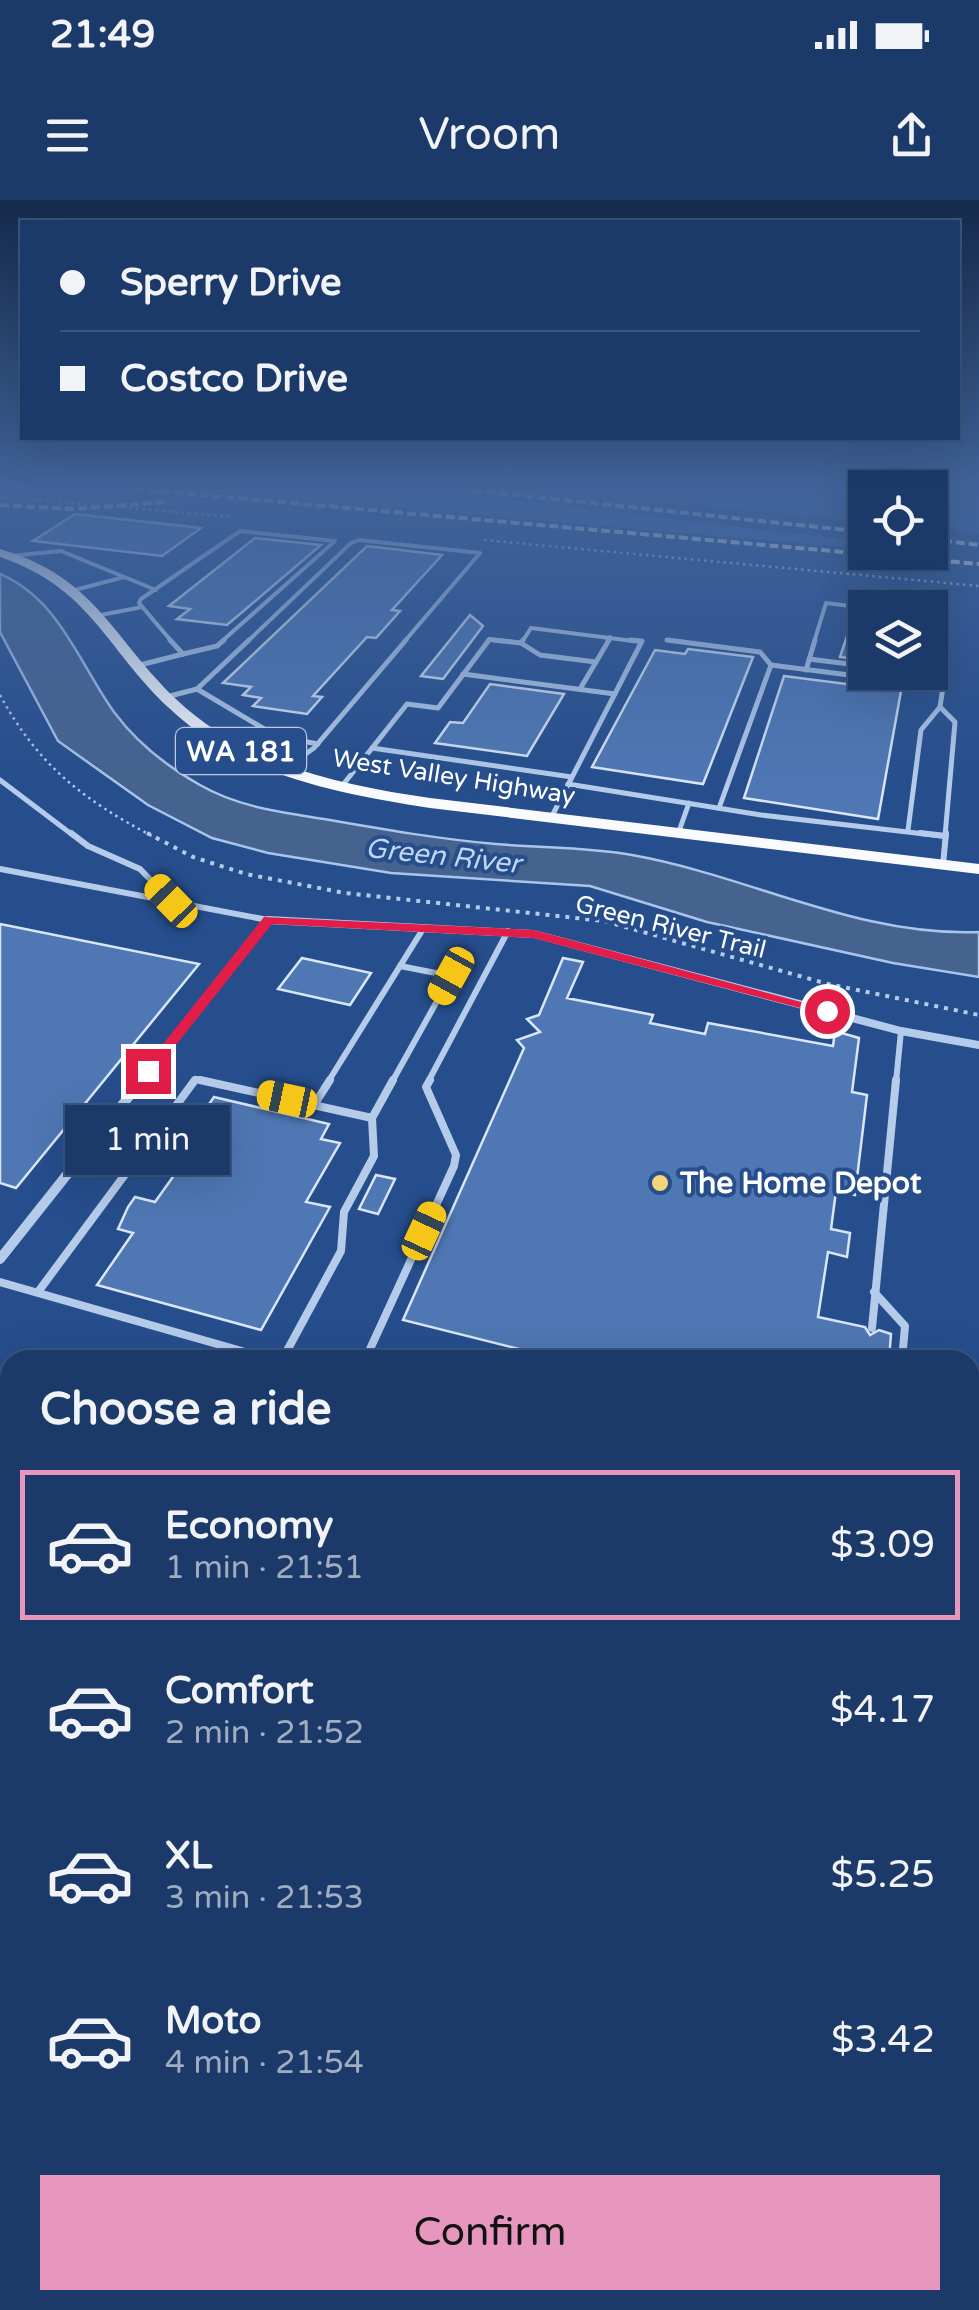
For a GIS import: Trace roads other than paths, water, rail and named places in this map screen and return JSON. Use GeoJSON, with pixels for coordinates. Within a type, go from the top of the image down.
{"type":"FeatureCollection","features":[{"type":"Feature","properties":{"kind":"main road","name":"West Valley Highway"},"geometry":{"type":"LineString","coordinates":[[70,587],[101,616],[166,697],[213,735],[284,770],[342,786],[550,818],[943,865],[977,864]]}},
{"type":"Feature","properties":{"kind":"street"},"geometry":{"type":"LineString","coordinates":[[0,1260],[268,920],[508,931],[564,940],[902,1031],[979,1045]]}},
{"type":"Feature","properties":{"kind":"lane"},"geometry":{"type":"LineString","coordinates":[[75,590],[84,587]]}},
{"type":"Feature","properties":{"kind":"lane"},"geometry":{"type":"LineString","coordinates":[[151,587],[156,590]]}},
{"type":"Feature","properties":{"kind":"lane"},"geometry":{"type":"LineString","coordinates":[[160,587],[139,603],[184,656]]}},
{"type":"Feature","properties":{"kind":"lane"},"geometry":{"type":"LineString","coordinates":[[140,665],[202,652],[228,638],[284,587]]}},
{"type":"Feature","properties":{"kind":"lane"},"geometry":{"type":"LineString","coordinates":[[166,697],[198,689],[304,587]]}},
{"type":"Feature","properties":{"kind":"lane"},"geometry":{"type":"LineString","coordinates":[[284,770],[318,744],[451,587]]}},
{"type":"Feature","properties":{"kind":"lane"},"geometry":{"type":"LineString","coordinates":[[806,670],[826,603],[848,606]]}},
{"type":"Feature","properties":{"kind":"lane"},"geometry":{"type":"LineString","coordinates":[[101,616],[142,607]]}},
{"type":"Feature","properties":{"kind":"lane"},"geometry":{"type":"LineString","coordinates":[[521,642],[531,628],[642,641],[550,818]]}},
{"type":"Feature","properties":{"kind":"lane"},"geometry":{"type":"LineString","coordinates":[[580,689],[610,638]]}},
{"type":"Feature","properties":{"kind":"lane"},"geometry":{"type":"LineString","coordinates":[[342,786],[406,704],[438,708],[489,639],[521,642],[540,656],[596,662]]}},
{"type":"Feature","properties":{"kind":"lane"},"geometry":{"type":"LineString","coordinates":[[667,640],[760,652],[771,665],[848,675]]}},
{"type":"Feature","properties":{"kind":"lane"},"geometry":{"type":"LineString","coordinates":[[809,659],[848,664]]}},
{"type":"Feature","properties":{"kind":"lane"},"geometry":{"type":"LineString","coordinates":[[720,808],[771,665]]}},
{"type":"Feature","properties":{"kind":"lane"},"geometry":{"type":"LineString","coordinates":[[463,674],[615,694]]}},
{"type":"Feature","properties":{"kind":"lane"},"geometry":{"type":"LineString","coordinates":[[198,689],[276,736],[318,744]]}},
{"type":"Feature","properties":{"kind":"lane"},"geometry":{"type":"LineString","coordinates":[[908,830],[921,730],[940,707],[943,690]]}},
{"type":"Feature","properties":{"kind":"lane"},"geometry":{"type":"LineString","coordinates":[[940,707],[955,722],[943,865]]}},
{"type":"Feature","properties":{"kind":"lane"},"geometry":{"type":"LineString","coordinates":[[372,748],[720,808],[946,836]]}},
{"type":"Feature","properties":{"kind":"lane"},"geometry":{"type":"LineString","coordinates":[[0,782],[88,846],[140,869],[171,901]]}},
{"type":"Feature","properties":{"kind":"lane"},"geometry":{"type":"LineString","coordinates":[[678,834],[689,803]]}},
{"type":"Feature","properties":{"kind":"lane"},"geometry":{"type":"LineString","coordinates":[[0,868],[268,920]]}},
{"type":"Feature","properties":{"kind":"lane"},"geometry":{"type":"LineString","coordinates":[[314,1105],[423,928]]}},
{"type":"Feature","properties":{"kind":"lane"},"geometry":{"type":"LineString","coordinates":[[369,1350],[454,1166],[456,1155],[426,1087],[508,931]]}},
{"type":"Feature","properties":{"kind":"lane"},"geometry":{"type":"LineString","coordinates":[[287,1350],[341,1251],[344,1212],[374,1156],[372,1118],[451,976],[400,966]]}},
{"type":"Feature","properties":{"kind":"lane"},"geometry":{"type":"LineString","coordinates":[[872,1328],[902,1031]]}},
{"type":"Feature","properties":{"kind":"lane"},"geometry":{"type":"LineString","coordinates":[[38,1292],[196,1079],[372,1118]]}},
{"type":"Feature","properties":{"kind":"lane"},"geometry":{"type":"LineString","coordinates":[[0,1282],[239,1350]]}},
{"type":"Feature","properties":{"kind":"lane"},"geometry":{"type":"LineString","coordinates":[[874,1292],[906,1326],[903,1350]]}},
{"type":"Feature","properties":{"kind":"water","name":"Green River"},"geometry":{"type":"Polygon","coordinates":[[[0,587],[23,587],[53,616],[114,712],[142,744],[187,778],[245,804],[474,842],[632,855],[890,925],[979,932],[979,977],[893,963],[707,922],[590,886],[391,873],[268,853],[212,838],[148,805],[58,741],[0,632],[0,587]]]}},
{"type":"Feature","properties":{"kind":"place","name":"The Home Depot"},"geometry":{"type":"Point","coordinates":[660,1183]}}]}
